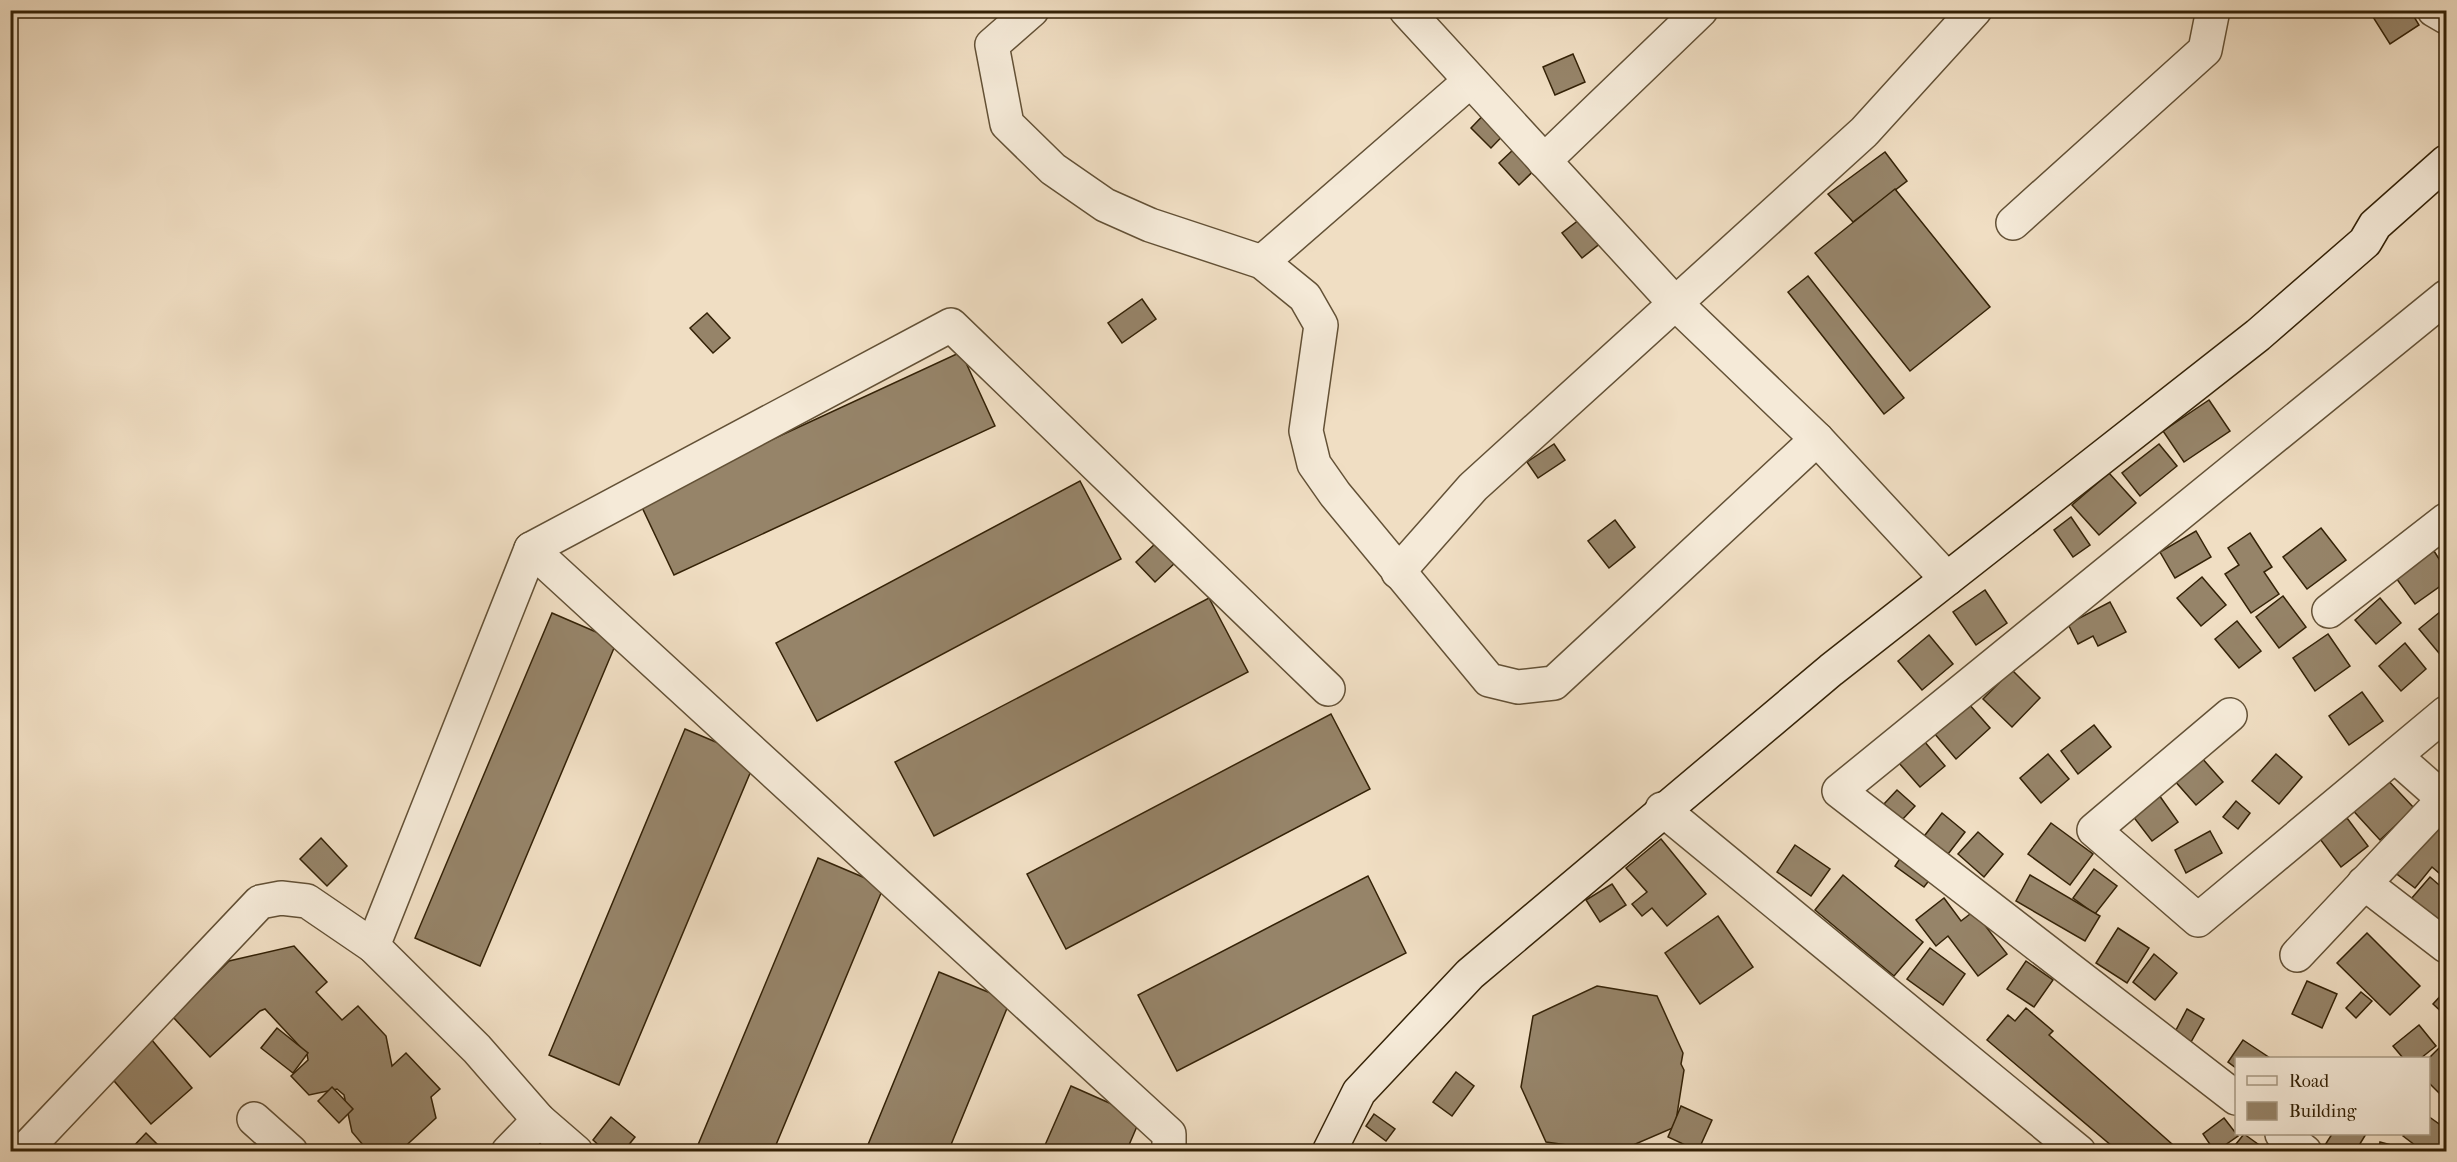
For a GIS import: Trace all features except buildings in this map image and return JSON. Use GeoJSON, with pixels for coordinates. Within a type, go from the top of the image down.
{"type":"FeatureCollection","features":[{"type":"Feature","properties":{"kind":"street"},"geometry":{"type":"LineString","coordinates":[[1032,10],[992,45],[1007,124],[1053,169],[1105,205],[1150,225],[1262,262],[1305,297],[1321,325],[1306,431],[1314,464],[1335,494],[1398,572],[1489,680],[1518,687],[1554,683],[1817,439]]}},
{"type":"Feature","properties":{"kind":"street"},"geometry":{"type":"LineString","coordinates":[[1406,10],[1674,302],[1817,439],[1947,579]]}},
{"type":"Feature","properties":{"kind":"street"},"geometry":{"type":"LineString","coordinates":[[1544,161],[1701,10]]}},
{"type":"Feature","properties":{"kind":"street"},"geometry":{"type":"LineString","coordinates":[[1398,572],[1473,487],[1674,302],[1864,132],[1975,10]]}},
{"type":"Feature","properties":{"kind":"street"},"geometry":{"type":"LineString","coordinates":[[2013,223],[2205,51],[2213,10]]}},
{"type":"Feature","properties":{"kind":"street"},"geometry":{"type":"LineString","coordinates":[[2434,10],[2446,16]]}},
{"type":"Feature","properties":{"kind":"street"},"geometry":{"type":"LineString","coordinates":[[1262,262],[1470,81]]}},
{"type":"Feature","properties":{"kind":"street"},"geometry":{"type":"LineString","coordinates":[[1329,1152],[1359,1092],[1470,974],[1625,844],[1662,809],[1831,670],[2258,335],[2365,242],[2375,225],[2446,162]]}},
{"type":"Feature","properties":{"kind":"street"},"geometry":{"type":"LineString","coordinates":[[2235,1097],[1839,791],[2446,297]]}},
{"type":"Feature","properties":{"kind":"street"},"geometry":{"type":"LineString","coordinates":[[373,946],[531,549],[951,325],[1328,688]]}},
{"type":"Feature","properties":{"kind":"street"},"geometry":{"type":"LineString","coordinates":[[2329,611],[2446,519]]}},
{"type":"Feature","properties":{"kind":"street"},"geometry":{"type":"LineString","coordinates":[[531,549],[1169,1134],[1169,1152]]}},
{"type":"Feature","properties":{"kind":"street"},"geometry":{"type":"LineString","coordinates":[[2230,715],[2094,830],[2198,920],[2446,713]]}},
{"type":"Feature","properties":{"kind":"street"},"geometry":{"type":"LineString","coordinates":[[2297,955],[2445,800],[2395,756]]}},
{"type":"Feature","properties":{"kind":"street"},"geometry":{"type":"LineString","coordinates":[[1662,809],[2079,1152]]}},
{"type":"Feature","properties":{"kind":"street"},"geometry":{"type":"LineString","coordinates":[[2364,883],[2446,946]]}},
{"type":"Feature","properties":{"kind":"street"},"geometry":{"type":"LineString","coordinates":[[23,1152],[260,902],[281,898],[307,901],[373,946],[477,1049],[539,1120],[576,1152]]}},
{"type":"Feature","properties":{"kind":"street"},"geometry":{"type":"LineString","coordinates":[[254,1119],[291,1152]]}},
{"type":"Feature","properties":{"kind":"street"},"geometry":{"type":"LineString","coordinates":[[508,1152],[539,1120]]}},
{"type":"Feature","properties":{"kind":"street"},"geometry":{"type":"LineString","coordinates":[[2283,1135],[2306,1152]]}}]}
